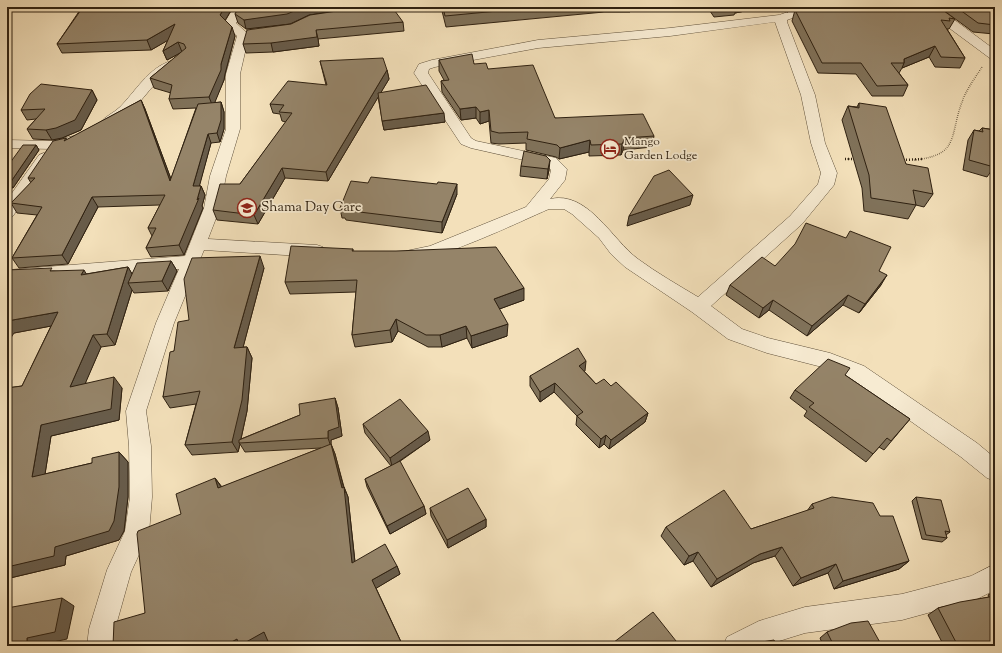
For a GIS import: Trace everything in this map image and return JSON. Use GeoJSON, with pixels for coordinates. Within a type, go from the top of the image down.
{"type":"FeatureCollection","features":[{"type":"Feature","properties":{"kind":"street"},"geometry":{"type":"LineString","coordinates":[[100,646],[102,629],[119,570],[137,533],[141,483],[140,446],[136,411],[165,323],[212,208],[218,176],[233,129],[233,74],[250,34],[230,24],[240,7]]}},
{"type":"Feature","properties":{"kind":"street"},"geometry":{"type":"LineString","coordinates":[[930,7],[941,17],[993,55]]}},
{"type":"Feature","properties":{"kind":"street"},"geometry":{"type":"LineString","coordinates":[[532,210],[558,180],[559,170],[551,161],[471,144],[466,141],[421,73],[424,67],[432,64],[538,44],[670,32],[782,18],[787,15],[808,13]]}},
{"type":"Feature","properties":{"kind":"street"},"geometry":{"type":"LineString","coordinates":[[918,15],[941,17]]}},
{"type":"Feature","properties":{"kind":"street"},"geometry":{"type":"LineString","coordinates":[[699,307],[796,220],[826,185],[829,173],[817,138],[808,95],[786,38],[781,22],[782,18]]}},
{"type":"Feature","properties":{"kind":"street"},"geometry":{"type":"LineString","coordinates":[[7,144],[52,145],[65,143],[91,131],[120,115],[154,77],[182,57]]}},
{"type":"Feature","properties":{"kind":"street"},"geometry":{"type":"LineString","coordinates":[[7,212],[52,145]]}},
{"type":"Feature","properties":{"kind":"street"},"geometry":{"type":"LineString","coordinates":[[398,256],[418,255],[432,251],[532,210],[554,204],[567,204],[578,210],[604,234],[617,250],[631,263],[699,307],[735,334],[767,345],[830,361],[857,372],[969,450],[995,471]]}},
{"type":"Feature","properties":{"kind":"street"},"geometry":{"type":"LineString","coordinates":[[197,244],[335,252]]}},
{"type":"Feature","properties":{"kind":"street"},"geometry":{"type":"LineString","coordinates":[[7,276],[191,262]]}},
{"type":"Feature","properties":{"kind":"street"},"geometry":{"type":"LineString","coordinates":[[736,646],[759,634],[806,620],[902,607],[975,587],[995,576]]}},
{"type":"Feature","properties":{"kind":"path"},"geometry":{"type":"LineString","coordinates":[[900,160],[929,158],[944,152],[950,144],[960,107],[969,87],[993,55]]}},
{"type":"Feature","properties":{"kind":"path"},"geometry":{"type":"LineString","coordinates":[[824,159],[859,160]]}},
{"type":"Feature","properties":{"kind":"building"},"geometry":{"type":"Polygon","coordinates":[[[83,7],[225,7],[220,15],[232,27],[221,64],[221,70],[209,97],[169,99],[172,85],[150,78],[186,48],[184,44],[178,42],[163,51],[175,24],[147,40],[57,44],[83,7]]]}},
{"type":"Feature","properties":{"kind":"building"},"geometry":{"type":"Polygon","coordinates":[[[239,7],[304,7],[287,14],[244,20],[235,14],[239,7]]]}},
{"type":"Feature","properties":{"kind":"building"},"geometry":{"type":"Polygon","coordinates":[[[364,7],[392,7],[403,22],[316,30],[317,37],[271,43],[243,44],[247,30],[291,24],[310,15],[364,7]]]}},
{"type":"Feature","properties":{"kind":"building"},"geometry":{"type":"Polygon","coordinates":[[[443,7],[540,7],[445,16],[443,7]]]}},
{"type":"Feature","properties":{"kind":"building"},"geometry":{"type":"Polygon","coordinates":[[[816,7],[944,11],[955,19],[949,18],[950,21],[941,20],[965,58],[941,57],[935,46],[904,59],[904,63],[891,63],[908,85],[877,86],[861,63],[822,63],[795,10],[816,7]]]}},
{"type":"Feature","properties":{"kind":"building"},"geometry":{"type":"Polygon","coordinates":[[[956,7],[987,7],[995,19],[995,25],[978,23],[956,7]]]}},
{"type":"Feature","properties":{"kind":"building"},"geometry":{"type":"Polygon","coordinates":[[[472,54],[474,64],[486,63],[488,69],[533,65],[555,118],[643,114],[654,136],[625,138],[622,144],[591,145],[590,140],[560,148],[557,145],[527,139],[528,132],[499,133],[491,131],[489,110],[480,112],[476,107],[460,109],[441,81],[449,80],[439,60],[472,54]]]}},
{"type":"Feature","properties":{"kind":"building"},"geometry":{"type":"Polygon","coordinates":[[[383,58],[387,70],[326,172],[282,168],[254,215],[213,210],[220,184],[240,184],[292,113],[279,112],[284,105],[270,104],[288,81],[327,85],[320,61],[383,58]]]}},
{"type":"Feature","properties":{"kind":"building"},"geometry":{"type":"Polygon","coordinates":[[[41,84],[92,90],[75,120],[56,128],[46,130],[27,129],[45,109],[21,110],[30,94],[41,84]]]}},
{"type":"Feature","properties":{"kind":"building"},"geometry":{"type":"Polygon","coordinates":[[[426,85],[444,113],[382,121],[378,93],[426,85]]]}},
{"type":"Feature","properties":{"kind":"building"},"geometry":{"type":"Polygon","coordinates":[[[141,100],[170,181],[198,104],[221,102],[221,120],[217,133],[208,134],[193,186],[201,186],[197,200],[199,198],[179,245],[146,248],[156,228],[148,228],[165,195],[92,197],[62,255],[12,258],[42,207],[11,203],[35,178],[28,178],[53,141],[66,138],[64,141],[141,100]]]}},
{"type":"Feature","properties":{"kind":"building"},"geometry":{"type":"Polygon","coordinates":[[[859,103],[886,107],[906,164],[928,168],[933,194],[913,190],[916,205],[871,198],[869,175],[848,106],[859,108],[859,103]]]}},
{"type":"Feature","properties":{"kind":"building"},"geometry":{"type":"Polygon","coordinates":[[[982,128],[995,130],[994,167],[969,160],[974,130],[983,132],[982,128]]]}},
{"type":"Feature","properties":{"kind":"building"},"geometry":{"type":"Polygon","coordinates":[[[23,145],[36,145],[10,183],[7,183],[7,167],[23,145]]]}},
{"type":"Feature","properties":{"kind":"building"},"geometry":{"type":"Polygon","coordinates":[[[524,151],[546,156],[550,160],[548,169],[521,166],[524,151]]]}},
{"type":"Feature","properties":{"kind":"building"},"geometry":{"type":"Polygon","coordinates":[[[669,170],[693,195],[629,216],[654,176],[669,170]]]}},
{"type":"Feature","properties":{"kind":"building"},"geometry":{"type":"Polygon","coordinates":[[[371,177],[437,184],[438,182],[457,184],[442,222],[343,210],[344,208],[340,208],[351,181],[368,183],[371,177]]]}},
{"type":"Feature","properties":{"kind":"building"},"geometry":{"type":"Polygon","coordinates":[[[806,223],[846,238],[850,231],[891,247],[879,271],[887,275],[865,304],[848,295],[812,326],[773,300],[763,308],[730,285],[762,257],[775,266],[795,244],[806,223]]]}},
{"type":"Feature","properties":{"kind":"building"},"geometry":{"type":"Polygon","coordinates":[[[291,246],[353,249],[352,251],[396,251],[496,247],[524,288],[494,299],[508,324],[471,336],[466,326],[440,335],[426,335],[396,319],[390,330],[352,335],[357,280],[285,282],[291,246]]]}},
{"type":"Feature","properties":{"kind":"building"},"geometry":{"type":"Polygon","coordinates":[[[260,256],[234,348],[247,347],[242,400],[232,442],[185,445],[200,391],[163,397],[170,352],[174,351],[178,322],[189,320],[184,279],[192,258],[260,256]]]}},
{"type":"Feature","properties":{"kind":"building"},"geometry":{"type":"Polygon","coordinates":[[[171,261],[162,281],[128,283],[137,263],[171,261]]]}},
{"type":"Feature","properties":{"kind":"building"},"geometry":{"type":"Polygon","coordinates":[[[128,267],[107,334],[93,335],[70,387],[114,377],[111,409],[41,425],[32,477],[92,463],[92,458],[119,452],[119,487],[114,521],[109,531],[55,547],[54,556],[7,567],[7,388],[22,386],[58,312],[7,321],[7,270],[52,268],[50,271],[84,270],[81,275],[128,267]]]}},
{"type":"Feature","properties":{"kind":"building"},"geometry":{"type":"Polygon","coordinates":[[[578,348],[586,361],[579,366],[596,384],[604,379],[611,386],[616,382],[648,413],[611,440],[606,435],[601,439],[577,416],[583,412],[555,383],[540,392],[530,376],[578,348]]]}},
{"type":"Feature","properties":{"kind":"building"},"geometry":{"type":"Polygon","coordinates":[[[828,359],[850,368],[845,375],[910,419],[891,441],[887,438],[873,454],[809,407],[814,403],[795,390],[828,359]]]}},
{"type":"Feature","properties":{"kind":"building"},"geometry":{"type":"Polygon","coordinates":[[[335,398],[339,427],[328,431],[328,438],[239,443],[239,440],[300,415],[299,404],[335,398]]]}},
{"type":"Feature","properties":{"kind":"building"},"geometry":{"type":"Polygon","coordinates":[[[400,399],[428,431],[390,458],[363,424],[400,399]]]}},
{"type":"Feature","properties":{"kind":"building"},"geometry":{"type":"Polygon","coordinates":[[[331,444],[342,488],[344,487],[352,563],[385,544],[397,566],[372,580],[401,642],[394,646],[270,646],[264,632],[239,646],[237,639],[224,646],[113,646],[114,622],[145,613],[137,534],[138,531],[181,514],[176,494],[215,478],[218,488],[331,444]]]}},
{"type":"Feature","properties":{"kind":"building"},"geometry":{"type":"Polygon","coordinates":[[[400,461],[424,506],[387,526],[365,479],[400,461]]]}},
{"type":"Feature","properties":{"kind":"building"},"geometry":{"type":"Polygon","coordinates":[[[468,488],[486,519],[447,540],[430,508],[468,488]]]}},
{"type":"Feature","properties":{"kind":"building"},"geometry":{"type":"Polygon","coordinates":[[[724,490],[751,529],[814,508],[812,504],[832,497],[873,503],[880,516],[893,516],[909,561],[843,581],[836,564],[801,578],[782,547],[760,554],[717,579],[698,552],[689,556],[666,527],[724,490]]]}},
{"type":"Feature","properties":{"kind":"building"},"geometry":{"type":"Polygon","coordinates":[[[916,497],[941,500],[950,532],[945,531],[947,538],[926,535],[916,497]]]}},
{"type":"Feature","properties":{"kind":"building"},"geometry":{"type":"Polygon","coordinates":[[[995,596],[995,646],[958,646],[938,608],[960,602],[995,596]]]}},
{"type":"Feature","properties":{"kind":"building"},"geometry":{"type":"Polygon","coordinates":[[[62,598],[55,632],[27,638],[27,646],[7,646],[7,608],[62,598]]]}},
{"type":"Feature","properties":{"kind":"building"},"geometry":{"type":"Polygon","coordinates":[[[653,612],[680,646],[609,646],[653,612]]]}},
{"type":"Feature","properties":{"kind":"building"},"geometry":{"type":"Polygon","coordinates":[[[868,621],[882,646],[802,646],[832,642],[827,632],[851,623],[868,621]]]}},
{"type":"Feature","properties":{"kind":"building"},"geometry":{"type":"Polygon","coordinates":[[[774,640],[777,646],[754,646],[762,642],[774,640]]]}},
{"type":"Feature","properties":{"kind":"place","name":"Mango Garden Lodge"},"geometry":{"type":"Point","coordinates":[610,149]}},
{"type":"Feature","properties":{"kind":"place","name":"Shama Day Care"},"geometry":{"type":"Point","coordinates":[247,208]}}]}
